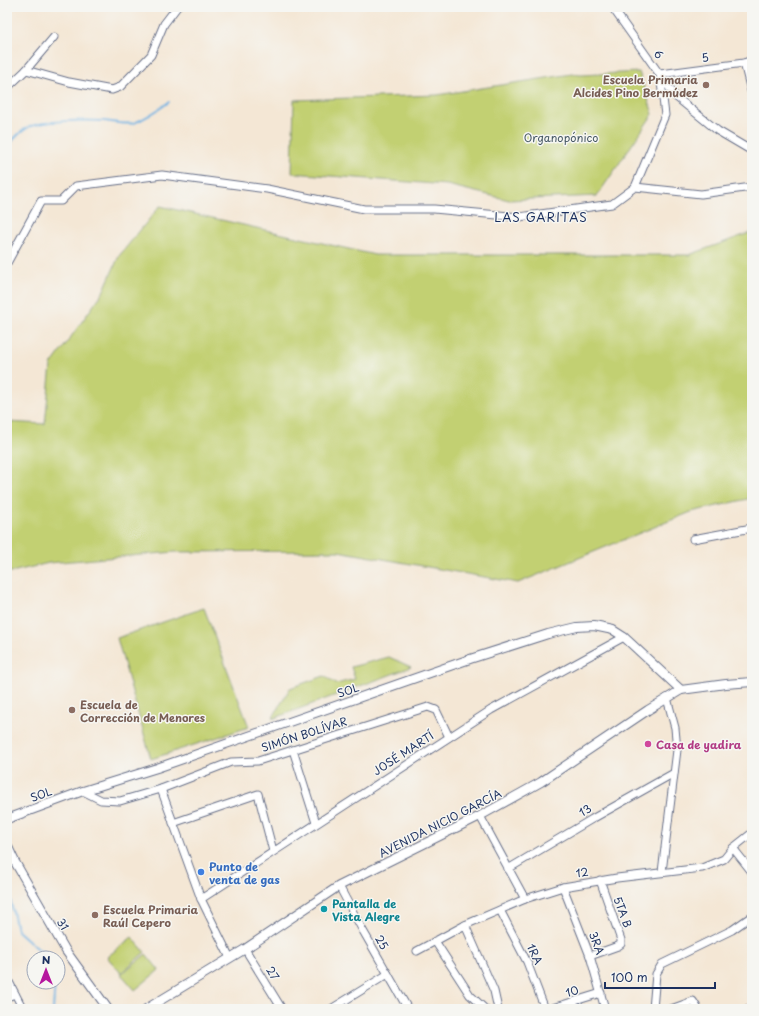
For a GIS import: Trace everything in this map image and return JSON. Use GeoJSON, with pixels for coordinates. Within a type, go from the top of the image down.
{"type":"FeatureCollection","features":[{"type":"Feature","properties":{"kind":"street"},"geometry":{"type":"LineString","coordinates":[[26,70],[69,82],[112,90],[120,87],[151,55],[164,24],[177,7]]}},
{"type":"Feature","properties":{"kind":"street","name":"6"},"geometry":{"type":"LineString","coordinates":[[612,7],[675,96],[718,131],[752,151]]}},
{"type":"Feature","properties":{"kind":"street"},"geometry":{"type":"LineString","coordinates":[[7,88],[26,70],[54,37]]}},
{"type":"Feature","properties":{"kind":"street","name":"5"},"geometry":{"type":"LineString","coordinates":[[660,74],[744,63],[752,60]]}},
{"type":"Feature","properties":{"kind":"street"},"geometry":{"type":"LineString","coordinates":[[744,63],[752,95]]}},
{"type":"Feature","properties":{"kind":"street"},"geometry":{"type":"LineString","coordinates":[[7,263],[41,201],[60,201],[76,186],[162,175],[267,189],[364,209],[434,209],[519,217],[612,204],[635,187],[665,114],[660,74]]}},
{"type":"Feature","properties":{"kind":"street"},"geometry":{"type":"LineString","coordinates":[[635,187],[701,194],[752,187]]}},
{"type":"Feature","properties":{"kind":"street"},"geometry":{"type":"LineString","coordinates":[[693,539],[752,528]]}},
{"type":"Feature","properties":{"kind":"street","name":"SOL"},"geometry":{"type":"LineString","coordinates":[[7,818],[83,791],[157,768],[470,659],[577,626],[594,626],[613,630],[624,637],[681,690]]}},
{"type":"Feature","properties":{"kind":"street","name":"JOSÉ MARTÍ"},"geometry":{"type":"LineString","coordinates":[[200,899],[491,710],[624,637]]}},
{"type":"Feature","properties":{"kind":"street","name":"AVENIDA NICIO GARCÍA"},"geometry":{"type":"LineString","coordinates":[[146,1009],[245,949],[339,886],[480,816],[541,782],[681,690],[752,682]]}},
{"type":"Feature","properties":{"kind":"street"},"geometry":{"type":"LineString","coordinates":[[662,872],[677,750],[676,735],[667,698]]}},
{"type":"Feature","properties":{"kind":"street","name":"SIMÓN BOLÍVAR"},"geometry":{"type":"LineString","coordinates":[[83,791],[101,800],[120,801],[161,789],[231,762],[258,761],[428,707],[436,710],[449,737]]}},
{"type":"Feature","properties":{"kind":"street"},"geometry":{"type":"LineString","coordinates":[[293,750],[316,823]]}},
{"type":"Feature","properties":{"kind":"street","name":"13"},"geometry":{"type":"LineString","coordinates":[[508,870],[592,818],[674,773]]}},
{"type":"Feature","properties":{"kind":"street"},"geometry":{"type":"LineString","coordinates":[[161,789],[200,899],[230,958]]}},
{"type":"Feature","properties":{"kind":"street"},"geometry":{"type":"LineString","coordinates":[[173,823],[258,794],[273,851]]}},
{"type":"Feature","properties":{"kind":"street"},"geometry":{"type":"LineString","coordinates":[[480,816],[525,899]]}},
{"type":"Feature","properties":{"kind":"street","name":"12"},"geometry":{"type":"LineString","coordinates":[[418,951],[465,925],[525,899],[563,887],[600,880],[702,868],[724,859],[733,848],[752,833]]}},
{"type":"Feature","properties":{"kind":"street","name":"31"},"geometry":{"type":"LineString","coordinates":[[7,845],[22,875],[66,951],[108,1009]]}},
{"type":"Feature","properties":{"kind":"street"},"geometry":{"type":"LineString","coordinates":[[733,848],[752,872]]}},
{"type":"Feature","properties":{"kind":"street","name":"5TA B"},"geometry":{"type":"LineString","coordinates":[[590,956],[621,944],[621,940],[600,880]]}},
{"type":"Feature","properties":{"kind":"street","name":"25"},"geometry":{"type":"LineString","coordinates":[[339,886],[408,1009]]}},
{"type":"Feature","properties":{"kind":"street","name":"3RA"},"geometry":{"type":"LineString","coordinates":[[563,887],[590,956],[605,1009]]}},
{"type":"Feature","properties":{"kind":"street","name":"1RA"},"geometry":{"type":"LineString","coordinates":[[500,910],[527,962],[545,1009]]}},
{"type":"Feature","properties":{"kind":"street"},"geometry":{"type":"LineString","coordinates":[[653,1009],[656,974],[662,964],[732,930],[752,916]]}},
{"type":"Feature","properties":{"kind":"street"},"geometry":{"type":"LineString","coordinates":[[465,925],[494,990],[498,1009]]}},
{"type":"Feature","properties":{"kind":"street"},"geometry":{"type":"LineString","coordinates":[[436,941],[470,995],[485,1009]]}},
{"type":"Feature","properties":{"kind":"street","name":"27"},"geometry":{"type":"LineString","coordinates":[[245,949],[282,1009]]}},
{"type":"Feature","properties":{"kind":"street"},"geometry":{"type":"LineString","coordinates":[[330,1009],[388,974]]}},
{"type":"Feature","properties":{"kind":"street"},"geometry":{"type":"LineString","coordinates":[[7,978],[24,1009]]}},
{"type":"Feature","properties":{"kind":"street","name":"10"},"geometry":{"type":"LineString","coordinates":[[549,1009],[601,993]]}},
{"type":"Feature","properties":{"kind":"street"},"geometry":{"type":"LineString","coordinates":[[7,998],[15,994]]}},
{"type":"Feature","properties":{"kind":"street"},"geometry":{"type":"LineString","coordinates":[[671,1009],[693,1001],[698,1009]]}},
{"type":"Feature","properties":{"kind":"street"},"geometry":{"type":"LineString","coordinates":[[747,1009],[752,1007]]}},
{"type":"Feature","properties":{"kind":"green space","name":"Organopónico"},"geometry":{"type":"Polygon","coordinates":[[[639,72],[653,114],[597,196],[509,200],[447,185],[292,173],[294,100],[437,95],[572,74],[581,75],[639,72]]]}},
{"type":"Feature","properties":{"kind":"green space"},"geometry":{"type":"Polygon","coordinates":[[[160,206],[375,255],[689,255],[752,232],[752,498],[691,512],[518,583],[338,551],[175,552],[49,563],[7,573],[7,422],[45,424],[51,365],[103,292],[119,256],[160,206]]]}},
{"type":"Feature","properties":{"kind":"green space"},"geometry":{"type":"Polygon","coordinates":[[[204,608],[249,727],[151,759],[117,638],[204,608]]]}},
{"type":"Feature","properties":{"kind":"green space"},"geometry":{"type":"Polygon","coordinates":[[[389,657],[411,667],[272,719],[290,688],[324,676],[336,684],[355,679],[351,667],[389,657]]]}},
{"type":"Feature","properties":{"kind":"green space"},"geometry":{"type":"Polygon","coordinates":[[[132,937],[145,952],[121,973],[107,957],[132,937]]]}},
{"type":"Feature","properties":{"kind":"green space"},"geometry":{"type":"Polygon","coordinates":[[[146,954],[159,970],[135,990],[121,974],[146,954]]]}},
{"type":"Feature","properties":{"kind":"waterway"},"geometry":{"type":"LineString","coordinates":[[7,147],[16,136],[34,125],[76,121],[104,121],[131,124],[157,111],[169,102]]}},
{"type":"Feature","properties":{"kind":"waterway"},"geometry":{"type":"LineString","coordinates":[[7,885],[17,930],[40,950]]}},
{"type":"Feature","properties":{"kind":"waterway"},"geometry":{"type":"LineString","coordinates":[[53,1009],[54,990]]}},
{"type":"Feature","properties":{"kind":"place","name":"Escuela Primaria Alcides Pino Bermúdez"},"geometry":{"type":"Point","coordinates":[706,85]}},
{"type":"Feature","properties":{"kind":"place","name":"Escuela de Corrección de Menores"},"geometry":{"type":"Point","coordinates":[72,710]}},
{"type":"Feature","properties":{"kind":"place","name":"Casa de yadira"},"geometry":{"type":"Point","coordinates":[648,744]}},
{"type":"Feature","properties":{"kind":"place","name":"Punto de venta de gas"},"geometry":{"type":"Point","coordinates":[201,872]}},
{"type":"Feature","properties":{"kind":"place","name":"Pantalla de Vista Alegre"},"geometry":{"type":"Point","coordinates":[324,909]}},
{"type":"Feature","properties":{"kind":"place","name":"Escuela Primaria Raúl Cepero"},"geometry":{"type":"Point","coordinates":[95,915]}},
{"type":"Feature","properties":{"kind":"district","name":"LAS GARITAS"},"geometry":{"type":"Point","coordinates":[541,217]}}]}
